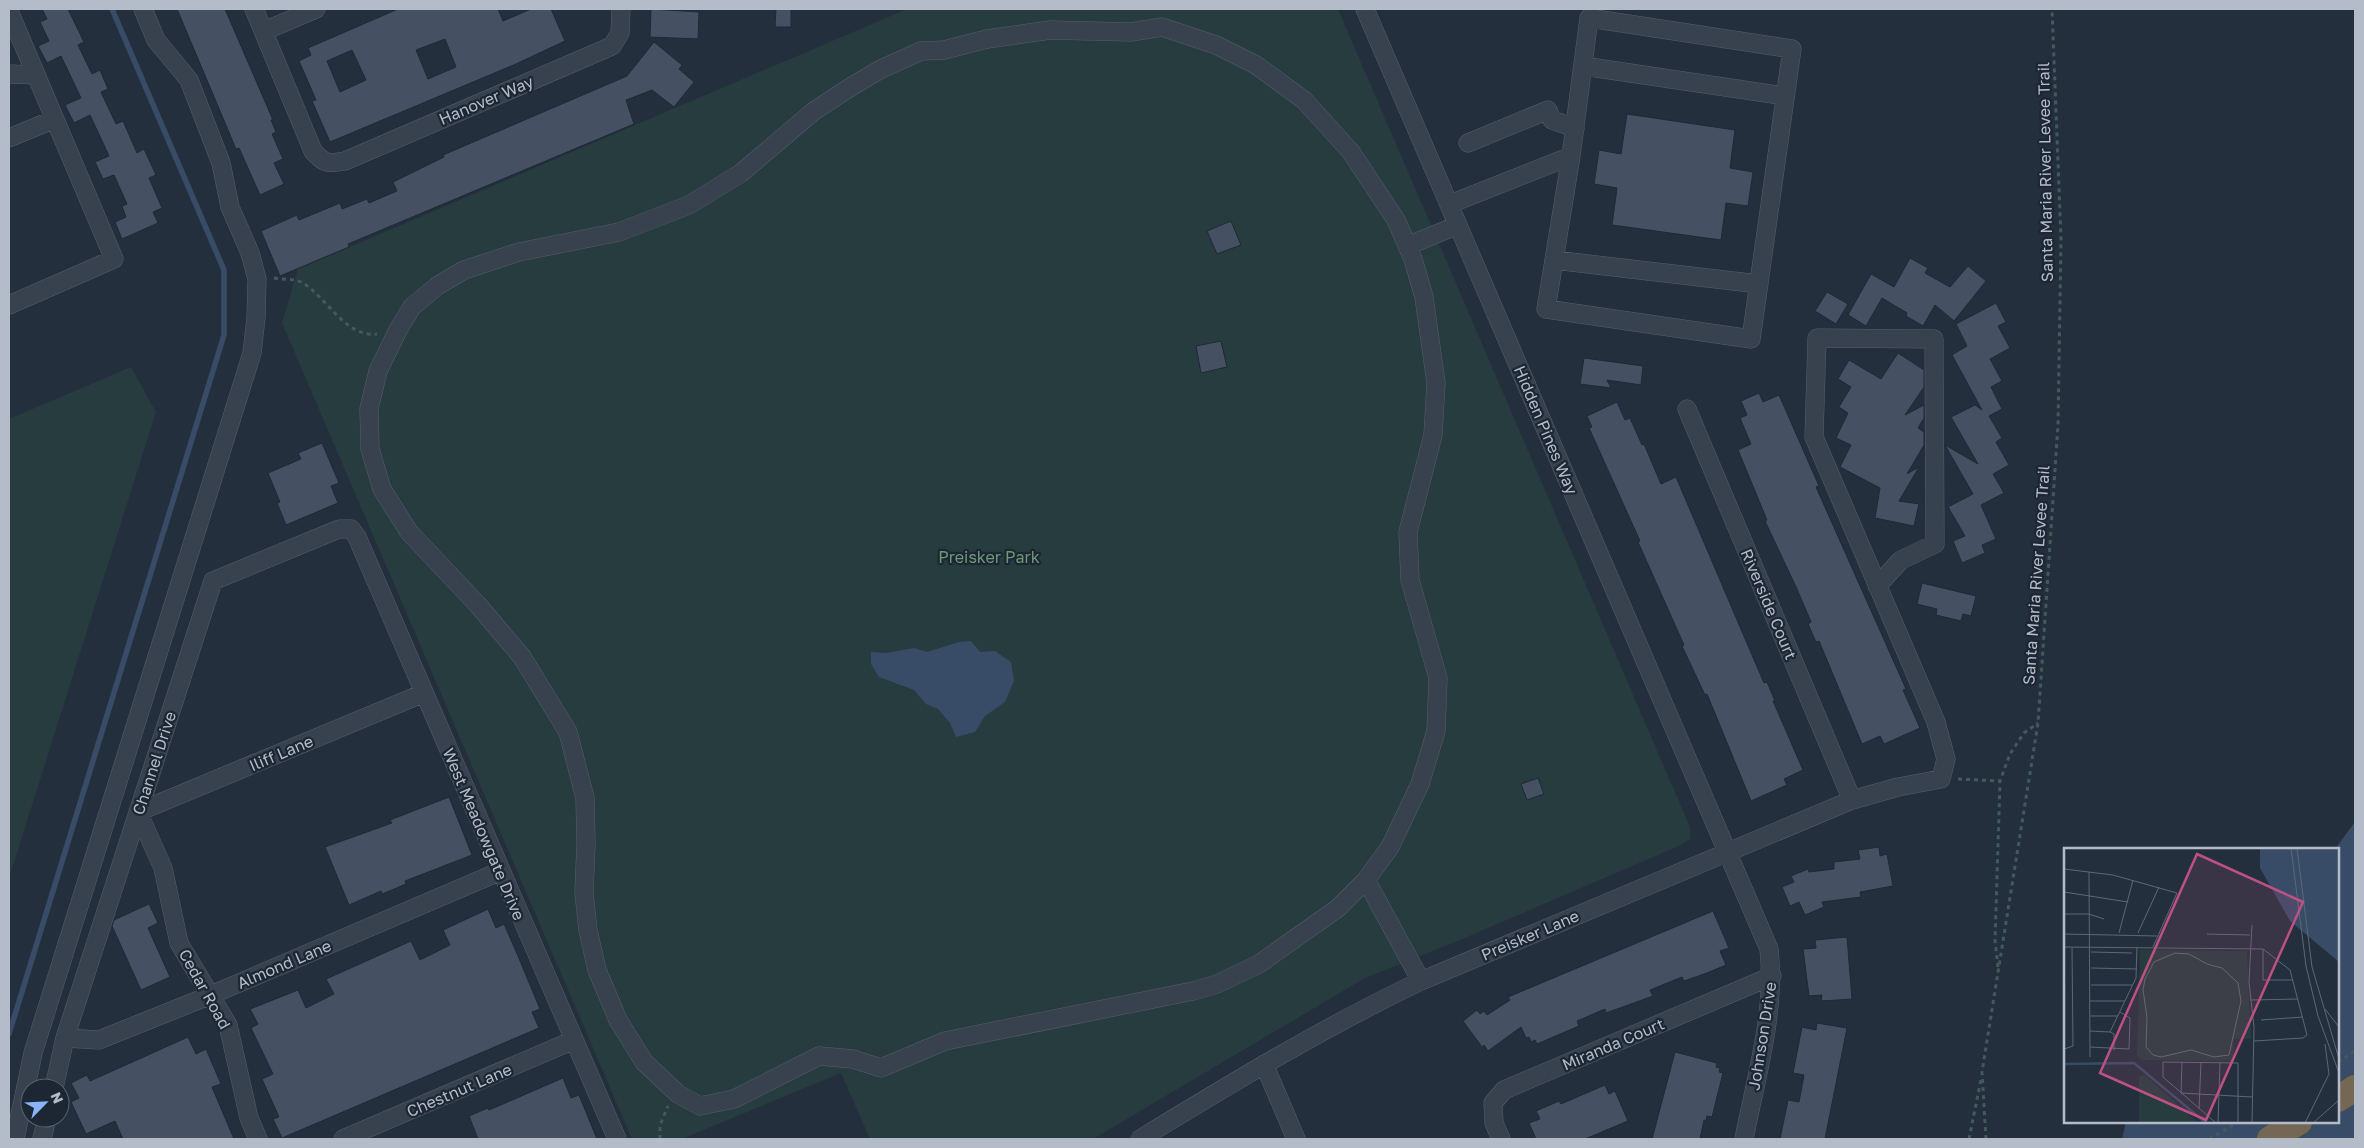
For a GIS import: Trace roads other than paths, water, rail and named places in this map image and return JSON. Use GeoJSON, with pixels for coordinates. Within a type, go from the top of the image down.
{"type":"FeatureCollection","features":[{"type":"Feature","properties":{"kind":"highway"},"geometry":{"type":"LineString","coordinates":[[2339,1098],[2355,1088]]}},
{"type":"Feature","properties":{"kind":"highway"},"geometry":{"type":"LineString","coordinates":[[2270,1139],[2298,1123]]}},
{"type":"Feature","properties":{"kind":"street"},"geometry":{"type":"LineString","coordinates":[[15,1139],[33,1053],[249,363],[256,318],[257,279],[250,253],[230,207],[221,163],[188,80],[156,40],[143,9]]}},
{"type":"Feature","properties":{"kind":"street"},"geometry":{"type":"LineString","coordinates":[[254,9],[264,31],[316,9]]}},
{"type":"Feature","properties":{"kind":"street","name":"Hanover Way"},"geometry":{"type":"LineString","coordinates":[[264,31],[313,151],[322,162],[328,164],[345,160],[612,46],[620,33],[621,9]]}},
{"type":"Feature","properties":{"kind":"street","name":"Hidden Pines Way"},"geometry":{"type":"LineString","coordinates":[[1365,9],[1728,851]]}},
{"type":"Feature","properties":{"kind":"street"},"geometry":{"type":"LineString","coordinates":[[9,11],[114,260],[9,304]]}},
{"type":"Feature","properties":{"kind":"street"},"geometry":{"type":"LineString","coordinates":[[1589,18],[1792,49],[1785,96],[1751,339],[1546,309],[1571,156],[1589,18]]}},
{"type":"Feature","properties":{"kind":"street"},"geometry":{"type":"LineString","coordinates":[[1162,27],[1216,45],[1256,65],[1304,100],[1351,152],[1381,194],[1396,220],[1407,246],[1424,297],[1436,383],[1433,435],[1408,532],[1410,580],[1438,678],[1436,731],[1420,784],[1390,847],[1366,880],[1338,908],[1283,948],[1259,964],[1217,984],[1194,991],[945,1041],[881,1068],[853,1060],[819,1056],[734,1100],[700,1106],[678,1094],[644,1062],[618,1020],[597,970],[588,930],[584,893],[585,798],[568,732],[522,657],[478,605],[410,532],[382,488],[370,450],[369,409],[378,371],[398,330],[412,308],[437,286],[464,270],[519,252],[618,232],[689,205],[742,172],[814,111],[881,69],[921,51],[944,50],[987,39],[1050,30],[1131,32],[1162,27]]}},
{"type":"Feature","properties":{"kind":"street"},"geometry":{"type":"LineString","coordinates":[[1583,66],[1785,96]]}},
{"type":"Feature","properties":{"kind":"street"},"geometry":{"type":"LineString","coordinates":[[9,74],[36,75]]}},
{"type":"Feature","properties":{"kind":"street"},"geometry":{"type":"LineString","coordinates":[[1468,143],[1548,110],[1552,120],[1575,128]]}},
{"type":"Feature","properties":{"kind":"street"},"geometry":{"type":"LineString","coordinates":[[9,138],[55,119]]}},
{"type":"Feature","properties":{"kind":"street"},"geometry":{"type":"LineString","coordinates":[[1450,204],[1571,156]]}},
{"type":"Feature","properties":{"kind":"street"},"geometry":{"type":"LineString","coordinates":[[1407,246],[1458,225]]}},
{"type":"Feature","properties":{"kind":"street"},"geometry":{"type":"LineString","coordinates":[[1554,260],[1759,284]]}},
{"type":"Feature","properties":{"kind":"street"},"geometry":{"type":"LineString","coordinates":[[1817,338],[1934,339],[1935,544],[1901,560],[1878,586],[1814,438],[1817,338]]}},
{"type":"Feature","properties":{"kind":"street","name":"Riverside Court"},"geometry":{"type":"LineString","coordinates":[[1686,409],[1852,800]]}},
{"type":"Feature","properties":{"kind":"street","name":"Channel Drive"},"geometry":{"type":"LineString","coordinates":[[56,1078],[65,1038],[213,581],[339,529],[351,529]]}},
{"type":"Feature","properties":{"kind":"street","name":"West Meadowgate Drive"},"geometry":{"type":"LineString","coordinates":[[351,529],[357,537],[617,1139]]}},
{"type":"Feature","properties":{"kind":"street","name":"Preisker Lane"},"geometry":{"type":"LineString","coordinates":[[1140,1139],[1264,1064],[1357,1011],[1421,981],[1852,800],[1898,786],[1940,778],[1946,759],[1936,722],[1878,586]]}},
{"type":"Feature","properties":{"kind":"street","name":"Iliff Lane"},"geometry":{"type":"LineString","coordinates":[[138,812],[424,693]]}},
{"type":"Feature","properties":{"kind":"street","name":"Cedar Road"},"geometry":{"type":"LineString","coordinates":[[138,812],[163,868],[178,943],[228,1026],[249,1118],[258,1139]]}},
{"type":"Feature","properties":{"kind":"street","name":"Johnson Drive"},"geometry":{"type":"LineString","coordinates":[[1728,851],[1769,949],[1772,976],[1768,1017],[1744,1139]]}},
{"type":"Feature","properties":{"kind":"street","name":"Almond Lane"},"geometry":{"type":"LineString","coordinates":[[65,1038],[99,1040],[211,995],[501,871]]}},
{"type":"Feature","properties":{"kind":"street"},"geometry":{"type":"LineString","coordinates":[[1366,880],[1421,981]]}},
{"type":"Feature","properties":{"kind":"street","name":"Miranda Court"},"geometry":{"type":"LineString","coordinates":[[1501,1139],[1494,1122],[1493,1103],[1504,1090],[1772,976]]}},
{"type":"Feature","properties":{"kind":"street","name":"Chestnut Lane"},"geometry":{"type":"LineString","coordinates":[[343,1139],[574,1040]]}},
{"type":"Feature","properties":{"kind":"street"},"geometry":{"type":"LineString","coordinates":[[1264,1064],[1296,1139]]}},
{"type":"Feature","properties":{"kind":"water"},"geometry":{"type":"Polygon","coordinates":[[[971,641],[980,652],[995,651],[1011,662],[1014,681],[1005,702],[985,716],[975,732],[956,737],[950,723],[938,709],[926,704],[914,690],[879,677],[871,664],[871,652],[886,653],[914,648],[927,652],[959,642],[971,641]]]}},
{"type":"Feature","properties":{"kind":"water"},"geometry":{"type":"Polygon","coordinates":[[[2355,822],[2355,1139],[2122,1139],[2126,1123],[2339,1123],[2339,848],[2336,848],[2355,822]]]}},
{"type":"Feature","properties":{"kind":"waterway"},"geometry":{"type":"LineString","coordinates":[[9,1034],[224,335],[224,270],[112,9]]}},
{"type":"Feature","properties":{"kind":"park label","name":"Preisker Park"},"geometry":{"type":"Point","coordinates":[989,557]}}]}
